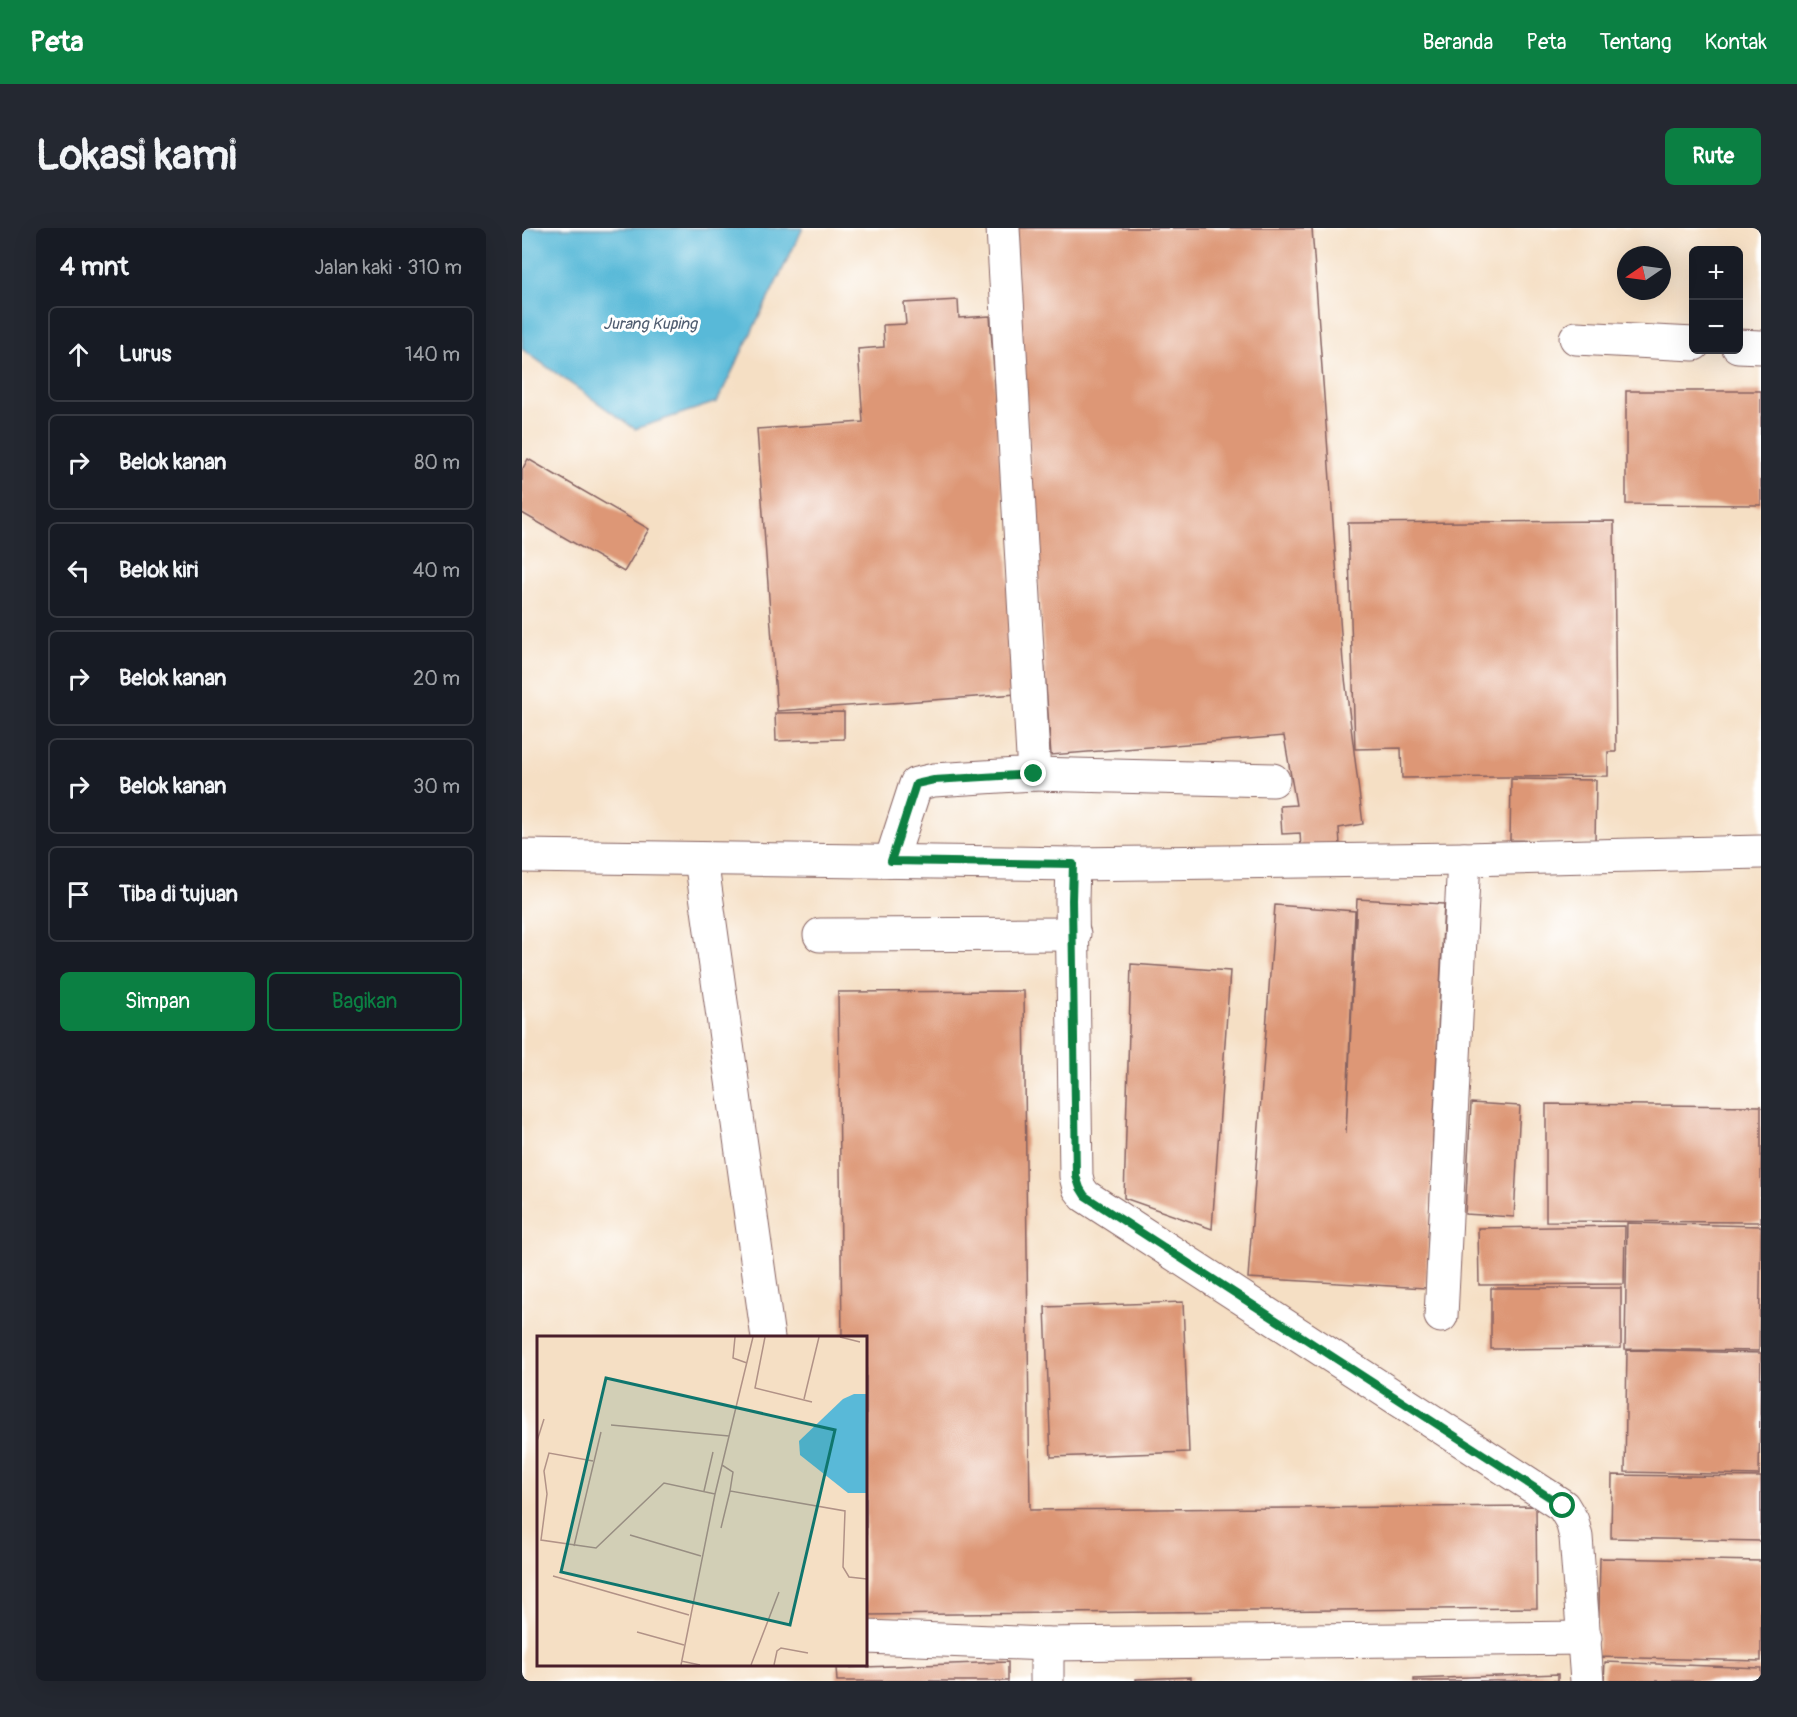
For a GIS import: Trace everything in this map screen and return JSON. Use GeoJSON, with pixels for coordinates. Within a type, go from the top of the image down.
{"type":"FeatureCollection","features":[{"type":"Feature","properties":{"kind":"street"},"geometry":{"type":"LineString","coordinates":[[1003,228],[1034,774]]}},
{"type":"Feature","properties":{"kind":"street"},"geometry":{"type":"LineString","coordinates":[[1576,338],[1689,344]]}},
{"type":"Feature","properties":{"kind":"street"},"geometry":{"type":"LineString","coordinates":[[1743,346],[1761,347]]}},
{"type":"Feature","properties":{"kind":"street"},"geometry":{"type":"LineString","coordinates":[[891,861],[916,784],[934,780],[1034,774],[1273,780]]}},
{"type":"Feature","properties":{"kind":"street"},"geometry":{"type":"LineString","coordinates":[[522,856],[1073,864],[1464,859],[1761,852]]}},
{"type":"Feature","properties":{"kind":"street"},"geometry":{"type":"LineString","coordinates":[[701,859],[768,1336]]}},
{"type":"Feature","properties":{"kind":"street"},"geometry":{"type":"LineString","coordinates":[[1441,1316],[1464,859]]}},
{"type":"Feature","properties":{"kind":"street"},"geometry":{"type":"LineString","coordinates":[[1073,864],[1076,1176],[1085,1196],[1563,1506],[1572,1521],[1576,1537],[1587,1681]]}},
{"type":"Feature","properties":{"kind":"street"},"geometry":{"type":"LineString","coordinates":[[820,935],[1074,934]]}},
{"type":"Feature","properties":{"kind":"street"},"geometry":{"type":"LineString","coordinates":[[867,1637],[1047,1644],[1584,1638]]}},
{"type":"Feature","properties":{"kind":"street"},"geometry":{"type":"LineString","coordinates":[[1047,1644],[1047,1681]]}},
{"type":"Feature","properties":{"kind":"water","name":"Jurang Kuping"},"geometry":{"type":"Polygon","coordinates":[[[522,228],[803,228],[717,402],[635,429],[522,349],[522,228]]]}},
{"type":"Feature","properties":{"kind":"building"},"geometry":{"type":"Polygon","coordinates":[[[1013,228],[1312,228],[1343,662],[1363,824],[1339,828],[1340,845],[1301,848],[1300,833],[1282,834],[1280,806],[1296,805],[1284,736],[1051,755],[1013,228]]]}},
{"type":"Feature","properties":{"kind":"building"},"geometry":{"type":"Polygon","coordinates":[[[958,300],[959,318],[990,316],[1017,694],[777,711],[757,429],[863,422],[858,349],[884,347],[883,325],[906,324],[904,303],[958,300]]]}},
{"type":"Feature","properties":{"kind":"building"},"geometry":{"type":"Polygon","coordinates":[[[1626,391],[1761,391],[1761,505],[1626,504],[1626,391]]]}},
{"type":"Feature","properties":{"kind":"building"},"geometry":{"type":"Polygon","coordinates":[[[528,459],[649,529],[624,572],[522,513],[522,470],[528,459]]]}},
{"type":"Feature","properties":{"kind":"building"},"geometry":{"type":"Polygon","coordinates":[[[1614,521],[1616,752],[1608,752],[1608,776],[1402,778],[1401,748],[1355,749],[1348,523],[1614,521]]]}},
{"type":"Feature","properties":{"kind":"building"},"geometry":{"type":"Polygon","coordinates":[[[844,712],[844,739],[776,741],[775,713],[844,712]]]}},
{"type":"Feature","properties":{"kind":"building"},"geometry":{"type":"Polygon","coordinates":[[[1511,779],[1596,780],[1595,842],[1510,840],[1511,779]]]}},
{"type":"Feature","properties":{"kind":"building"},"geometry":{"type":"Polygon","coordinates":[[[1357,899],[1444,904],[1426,1288],[1248,1278],[1275,905],[1355,911],[1346,1134],[1357,899]]]}},
{"type":"Feature","properties":{"kind":"building"},"geometry":{"type":"Polygon","coordinates":[[[1131,964],[1230,971],[1212,1229],[1124,1198],[1131,964]]]}},
{"type":"Feature","properties":{"kind":"building"},"geometry":{"type":"Polygon","coordinates":[[[1024,991],[1030,1510],[1536,1506],[1537,1608],[867,1615],[867,1336],[842,1336],[838,992],[1024,991]]]}},
{"type":"Feature","properties":{"kind":"building"},"geometry":{"type":"Polygon","coordinates":[[[1471,1103],[1520,1106],[1514,1217],[1465,1214],[1471,1103]]]}},
{"type":"Feature","properties":{"kind":"building"},"geometry":{"type":"Polygon","coordinates":[[[1546,1104],[1761,1106],[1761,1222],[1546,1221],[1546,1104]]]}},
{"type":"Feature","properties":{"kind":"building"},"geometry":{"type":"Polygon","coordinates":[[[1627,1223],[1761,1226],[1759,1351],[1625,1349],[1627,1223]]]}},
{"type":"Feature","properties":{"kind":"building"},"geometry":{"type":"Polygon","coordinates":[[[1625,1226],[1624,1284],[1479,1285],[1478,1228],[1625,1226]]]}},
{"type":"Feature","properties":{"kind":"building"},"geometry":{"type":"Polygon","coordinates":[[[1491,1288],[1621,1288],[1621,1348],[1491,1349],[1491,1288]]]}},
{"type":"Feature","properties":{"kind":"building"},"geometry":{"type":"Polygon","coordinates":[[[1183,1302],[1189,1452],[1051,1457],[1045,1307],[1183,1302]]]}},
{"type":"Feature","properties":{"kind":"building"},"geometry":{"type":"Polygon","coordinates":[[[1627,1350],[1761,1353],[1759,1475],[1625,1472],[1627,1350]]]}},
{"type":"Feature","properties":{"kind":"building"},"geometry":{"type":"Polygon","coordinates":[[[1612,1475],[1761,1477],[1761,1541],[1611,1538],[1612,1475]]]}},
{"type":"Feature","properties":{"kind":"building"},"geometry":{"type":"Polygon","coordinates":[[[1600,1558],[1761,1561],[1761,1661],[1598,1657],[1600,1558]]]}},
{"type":"Feature","properties":{"kind":"building"},"geometry":{"type":"Polygon","coordinates":[[[1008,1662],[1008,1681],[837,1681],[836,1668],[1008,1662]]]}},
{"type":"Feature","properties":{"kind":"building"},"geometry":{"type":"Polygon","coordinates":[[[1605,1662],[1761,1668],[1761,1681],[1604,1681],[1605,1662]]]}},
{"type":"Feature","properties":{"kind":"building"},"geometry":{"type":"Polygon","coordinates":[[[1558,1674],[1558,1681],[1414,1681],[1414,1679],[1558,1674]]]}},
{"type":"Feature","properties":{"kind":"building"},"geometry":{"type":"Polygon","coordinates":[[[1191,1677],[1191,1681],[1136,1681],[1136,1679],[1191,1677]]]}},
{"type":"Feature","properties":{"kind":"route"},"geometry":{"type":"LineString","coordinates":[[1034,774],[934,780],[916,784],[891,861],[1073,864],[1076,1176],[1085,1196],[1563,1506]]}}]}
